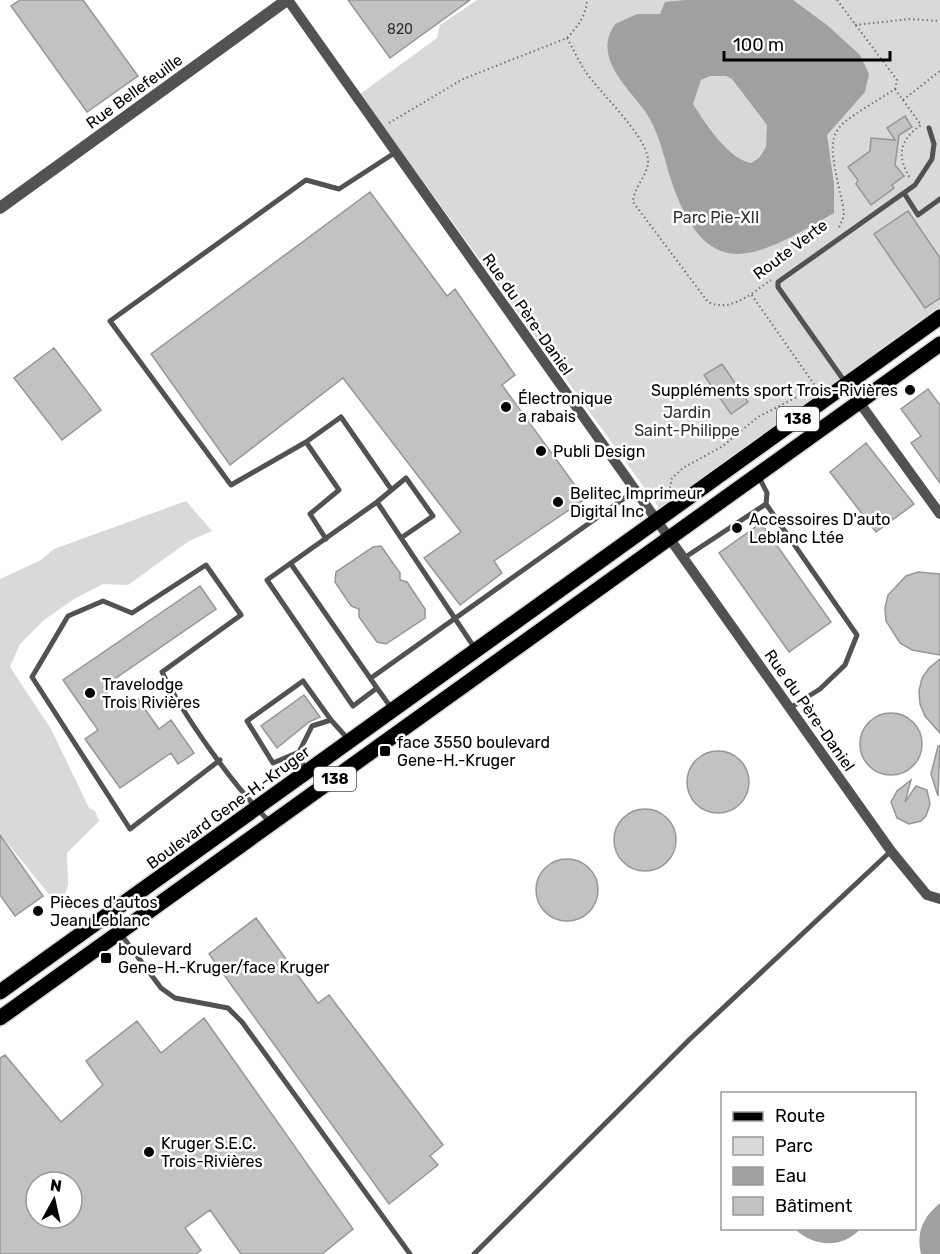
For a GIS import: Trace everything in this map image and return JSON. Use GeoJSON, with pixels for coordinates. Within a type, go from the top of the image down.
{"type":"FeatureCollection","features":[{"type":"Feature","properties":{"kind":"main road","name":"Boulevard Gene-H.-Kruger"},"geometry":{"type":"LineString","coordinates":[[0,992],[658,522],[940,317]]}},
{"type":"Feature","properties":{"kind":"main road","name":"138"},"geometry":{"type":"LineString","coordinates":[[0,1018],[940,344]]}},
{"type":"Feature","properties":{"kind":"street","name":"Rue du Père-Daniel"},"geometry":{"type":"LineString","coordinates":[[287,0],[381,128],[891,851],[927,896],[940,899]]}},
{"type":"Feature","properties":{"kind":"street","name":"Rue Bellefeuille"},"geometry":{"type":"LineString","coordinates":[[0,208],[287,0]]}},
{"type":"Feature","properties":{"kind":"street"},"geometry":{"type":"LineString","coordinates":[[846,384],[940,514]]}},
{"type":"Feature","properties":{"kind":"street"},"geometry":{"type":"LineString","coordinates":[[477,651],[489,669]]}},
{"type":"Feature","properties":{"kind":"lane"},"geometry":{"type":"LineString","coordinates":[[846,384],[778,287],[778,282],[904,193],[926,172],[932,159],[934,144],[929,128]]}},
{"type":"Feature","properties":{"kind":"lane"},"geometry":{"type":"LineString","coordinates":[[392,489],[341,417],[306,442],[231,485],[110,321],[306,180],[339,189],[397,152]]}},
{"type":"Feature","properties":{"kind":"lane"},"geometry":{"type":"LineString","coordinates":[[932,159],[940,160]]}},
{"type":"Feature","properties":{"kind":"lane"},"geometry":{"type":"LineString","coordinates":[[904,193],[918,215],[940,199]]}},
{"type":"Feature","properties":{"kind":"lane"},"geometry":{"type":"LineString","coordinates":[[306,442],[339,490],[310,514],[326,539]]}},
{"type":"Feature","properties":{"kind":"lane"},"geometry":{"type":"LineString","coordinates":[[758,475],[767,493],[766,504],[857,635],[845,665],[820,689],[790,708]]}},
{"type":"Feature","properties":{"kind":"lane"},"geometry":{"type":"LineString","coordinates":[[377,688],[352,706],[267,580],[377,502],[406,478],[433,516],[401,538]]}},
{"type":"Feature","properties":{"kind":"lane"},"geometry":{"type":"LineString","coordinates":[[371,678],[636,490]]}},
{"type":"Feature","properties":{"kind":"lane"},"geometry":{"type":"LineString","coordinates":[[377,502],[477,651]]}},
{"type":"Feature","properties":{"kind":"lane"},"geometry":{"type":"LineString","coordinates":[[684,558],[766,504]]}},
{"type":"Feature","properties":{"kind":"lane"},"geometry":{"type":"LineString","coordinates":[[291,564],[393,711]]}},
{"type":"Feature","properties":{"kind":"lane"},"geometry":{"type":"LineString","coordinates":[[220,760],[130,829],[32,677],[68,616],[103,602],[132,613],[206,565],[241,615],[162,672],[220,760],[256,809],[272,824]]}},
{"type":"Feature","properties":{"kind":"lane"},"geometry":{"type":"LineString","coordinates":[[330,720],[312,726],[299,752],[273,763],[247,722],[303,681],[330,720],[350,742]]}},
{"type":"Feature","properties":{"kind":"lane"},"geometry":{"type":"LineString","coordinates":[[299,752],[305,774]]}},
{"type":"Feature","properties":{"kind":"lane"},"geometry":{"type":"LineString","coordinates":[[474,1254],[690,1039],[891,851]]}},
{"type":"Feature","properties":{"kind":"lane"},"geometry":{"type":"LineString","coordinates":[[107,915],[161,988],[175,998],[228,1008],[242,1022],[410,1254]]}},
{"type":"Feature","properties":{"kind":"path"},"geometry":{"type":"LineString","coordinates":[[381,128],[463,79],[567,38],[577,28],[587,11],[587,0]]}},
{"type":"Feature","properties":{"kind":"path"},"geometry":{"type":"LineString","coordinates":[[837,0],[897,80],[895,89],[921,125],[907,135],[901,145],[901,158],[910,179]]}},
{"type":"Feature","properties":{"kind":"path"},"geometry":{"type":"LineString","coordinates":[[855,24],[910,19],[940,21]]}},
{"type":"Feature","properties":{"kind":"path"},"geometry":{"type":"LineString","coordinates":[[567,38],[586,72],[642,142],[648,159],[645,176],[633,191],[633,202],[640,215],[708,302],[719,307],[734,303],[751,294]]}},
{"type":"Feature","properties":{"kind":"path"},"geometry":{"type":"LineString","coordinates":[[903,100],[940,71]]}},
{"type":"Feature","properties":{"kind":"path","name":"Route Verte"},"geometry":{"type":"LineString","coordinates":[[837,233],[844,216],[831,141],[837,127],[847,118],[895,89]]}},
{"type":"Feature","properties":{"kind":"path","name":"Route Verte"},"geometry":{"type":"LineString","coordinates":[[658,522],[669,496],[672,478],[683,468],[723,446],[758,417],[816,387],[751,294],[779,273]]}},
{"type":"Feature","properties":{"kind":"green space","name":"Parc Pie-XII"},"geometry":{"type":"Polygon","coordinates":[[[477,0],[940,0],[940,317],[667,519],[360,94],[437,38],[440,25],[477,0]]]}},
{"type":"Feature","properties":{"kind":"green space"},"geometry":{"type":"Polygon","coordinates":[[[186,501],[212,531],[189,541],[128,585],[103,584],[74,599],[44,620],[20,644],[10,667],[51,729],[89,808],[95,811],[99,821],[67,853],[68,885],[60,908],[0,834],[0,579],[41,560],[54,549],[186,501]]]}},
{"type":"Feature","properties":{"kind":"water"},"geometry":{"type":"Polygon","coordinates":[[[793,0],[827,25],[860,55],[869,74],[865,92],[827,135],[834,184],[834,213],[783,241],[760,250],[739,254],[720,251],[703,239],[687,217],[672,183],[650,119],[615,70],[607,48],[609,36],[615,24],[637,14],[660,14],[665,2],[793,0]],[[710,76],[701,80],[693,104],[726,148],[742,160],[751,163],[759,158],[766,147],[767,125],[732,79],[726,76],[710,76]]]}},
{"type":"Feature","properties":{"kind":"water"},"geometry":{"type":"Polygon","coordinates":[[[940,1203],[940,1254],[921,1254],[919,1239],[922,1226],[925,1219],[940,1203]]]}},
{"type":"Feature","properties":{"kind":"water"},"geometry":{"type":"Polygon","coordinates":[[[796,1230],[859,1230],[837,1243],[819,1242],[796,1230]]]}},
{"type":"Feature","properties":{"kind":"building"},"geometry":{"type":"Polygon","coordinates":[[[20,0],[83,0],[138,76],[87,112],[11,6],[20,0]]]}},
{"type":"Feature","properties":{"kind":"building"},"geometry":{"type":"Polygon","coordinates":[[[348,0],[470,0],[390,58],[348,0]]]}},
{"type":"Feature","properties":{"kind":"building"},"geometry":{"type":"Polygon","coordinates":[[[905,116],[912,127],[899,135],[895,165],[904,176],[892,185],[894,188],[871,205],[856,184],[858,180],[848,167],[870,151],[871,138],[895,140],[887,128],[905,116]]]}},
{"type":"Feature","properties":{"kind":"building"},"geometry":{"type":"Polygon","coordinates":[[[370,192],[447,296],[455,289],[515,375],[502,385],[585,499],[494,561],[502,573],[460,605],[424,558],[461,532],[343,378],[230,465],[151,354],[370,192]]]}},
{"type":"Feature","properties":{"kind":"building"},"geometry":{"type":"Polygon","coordinates":[[[908,211],[940,258],[940,298],[925,308],[874,234],[908,211]]]}},
{"type":"Feature","properties":{"kind":"building"},"geometry":{"type":"Polygon","coordinates":[[[54,348],[101,410],[62,440],[14,378],[54,348]]]}},
{"type":"Feature","properties":{"kind":"building"},"geometry":{"type":"Polygon","coordinates":[[[722,364],[748,402],[731,414],[704,375],[722,364]]]}},
{"type":"Feature","properties":{"kind":"building"},"geometry":{"type":"Polygon","coordinates":[[[928,389],[940,405],[940,483],[911,443],[921,436],[901,409],[928,389]]]}},
{"type":"Feature","properties":{"kind":"building"},"geometry":{"type":"Polygon","coordinates":[[[866,443],[914,504],[876,532],[830,472],[866,443]]]}},
{"type":"Feature","properties":{"kind":"building"},"geometry":{"type":"Polygon","coordinates":[[[761,523],[831,622],[789,652],[719,553],[761,523]]]}},
{"type":"Feature","properties":{"kind":"building"},"geometry":{"type":"Polygon","coordinates":[[[381,546],[400,573],[400,580],[407,582],[425,609],[425,618],[386,644],[377,642],[359,617],[359,609],[351,606],[335,582],[336,572],[373,547],[381,546]]]}},
{"type":"Feature","properties":{"kind":"building"},"geometry":{"type":"Polygon","coordinates":[[[918,572],[940,574],[940,655],[912,650],[900,643],[886,621],[885,608],[888,595],[906,576],[918,572]]]}},
{"type":"Feature","properties":{"kind":"building","name":"Travelodge Trois Rivières"},"geometry":{"type":"Polygon","coordinates":[[[200,586],[216,609],[103,687],[120,711],[138,699],[159,729],[171,720],[194,753],[178,764],[171,753],[120,788],[85,739],[98,730],[63,680],[200,586]]]}},
{"type":"Feature","properties":{"kind":"building"},"geometry":{"type":"Polygon","coordinates":[[[940,659],[940,733],[925,716],[920,704],[919,691],[922,678],[940,659]]]}},
{"type":"Feature","properties":{"kind":"building"},"geometry":{"type":"Polygon","coordinates":[[[304,695],[320,717],[309,722],[277,748],[261,726],[304,695]]]}},
{"type":"Feature","properties":{"kind":"building"},"geometry":{"type":"Polygon","coordinates":[[[891,713],[908,718],[913,722],[917,727],[922,744],[917,761],[913,766],[908,770],[891,775],[874,770],[869,766],[865,761],[860,744],[865,727],[869,722],[874,718],[891,713]]]}},
{"type":"Feature","properties":{"kind":"building"},"geometry":{"type":"Polygon","coordinates":[[[938,746],[940,746],[938,796],[931,774],[938,746]]]}},
{"type":"Feature","properties":{"kind":"building"},"geometry":{"type":"Polygon","coordinates":[[[718,751],[735,756],[740,760],[744,765],[749,782],[744,799],[740,804],[735,808],[718,813],[701,808],[696,804],[692,799],[687,782],[692,765],[696,760],[701,756],[718,751]]]}},
{"type":"Feature","properties":{"kind":"building"},"geometry":{"type":"Polygon","coordinates":[[[911,780],[905,802],[916,786],[927,790],[930,804],[926,816],[921,821],[909,824],[897,818],[891,802],[897,791],[911,780]]]}},
{"type":"Feature","properties":{"kind":"building"},"geometry":{"type":"Polygon","coordinates":[[[645,809],[662,814],[667,818],[671,823],[676,840],[671,857],[667,862],[662,866],[645,871],[628,866],[623,862],[619,857],[614,840],[619,823],[623,818],[628,814],[645,809]]]}},
{"type":"Feature","properties":{"kind":"building"},"geometry":{"type":"Polygon","coordinates":[[[0,835],[43,896],[15,916],[0,895],[0,835]]]}},
{"type":"Feature","properties":{"kind":"building"},"geometry":{"type":"Polygon","coordinates":[[[567,859],[584,864],[589,868],[593,873],[598,890],[593,907],[589,912],[584,916],[567,921],[550,916],[545,912],[541,907],[536,890],[541,873],[545,868],[550,864],[567,859]]]}},
{"type":"Feature","properties":{"kind":"building"},"geometry":{"type":"Polygon","coordinates":[[[256,918],[318,1003],[329,995],[443,1145],[430,1156],[438,1165],[389,1204],[209,954],[256,918]]]}},
{"type":"Feature","properties":{"kind":"building","name":"Kruger S.E.C. Trois-Rivières"},"geometry":{"type":"Polygon","coordinates":[[[204,1018],[353,1229],[322,1254],[241,1254],[210,1210],[185,1228],[201,1250],[196,1254],[0,1254],[0,1058],[5,1055],[61,1122],[103,1085],[86,1061],[137,1021],[161,1053],[204,1018]]]}},
{"type":"Feature","properties":{"kind":"place","name":"Suppléments sport Trois-Rivières"},"geometry":{"type":"Point","coordinates":[910,390]}},
{"type":"Feature","properties":{"kind":"place","name":"Électronique a rabais"},"geometry":{"type":"Point","coordinates":[506,407]}},
{"type":"Feature","properties":{"kind":"place","name":"Publi Design"},"geometry":{"type":"Point","coordinates":[541,451]}},
{"type":"Feature","properties":{"kind":"place","name":"Belitec Imprimeur Digital Inc"},"geometry":{"type":"Point","coordinates":[558,502]}},
{"type":"Feature","properties":{"kind":"place","name":"Accessoires D'auto Leblanc Ltée"},"geometry":{"type":"Point","coordinates":[737,528]}},
{"type":"Feature","properties":{"kind":"place","name":"Travelodge Trois Rivières"},"geometry":{"type":"Point","coordinates":[90,693]}},
{"type":"Feature","properties":{"kind":"place","name":"face 3550 boulevard Gene-H.-Kruger"},"geometry":{"type":"Point","coordinates":[385,751]}},
{"type":"Feature","properties":{"kind":"place","name":"Pièces d'autos Jean Leblanc"},"geometry":{"type":"Point","coordinates":[38,911]}},
{"type":"Feature","properties":{"kind":"place","name":"boulevard Gene-H.-Kruger/face Kruger"},"geometry":{"type":"Point","coordinates":[106,958]}},
{"type":"Feature","properties":{"kind":"place","name":"Kruger S.E.C. Trois-Rivières"},"geometry":{"type":"Point","coordinates":[149,1152]}},
{"type":"Feature","properties":{"kind":"park label","name":"Jardin Saint-Philippe"},"geometry":{"type":"Point","coordinates":[687,421]}}]}
